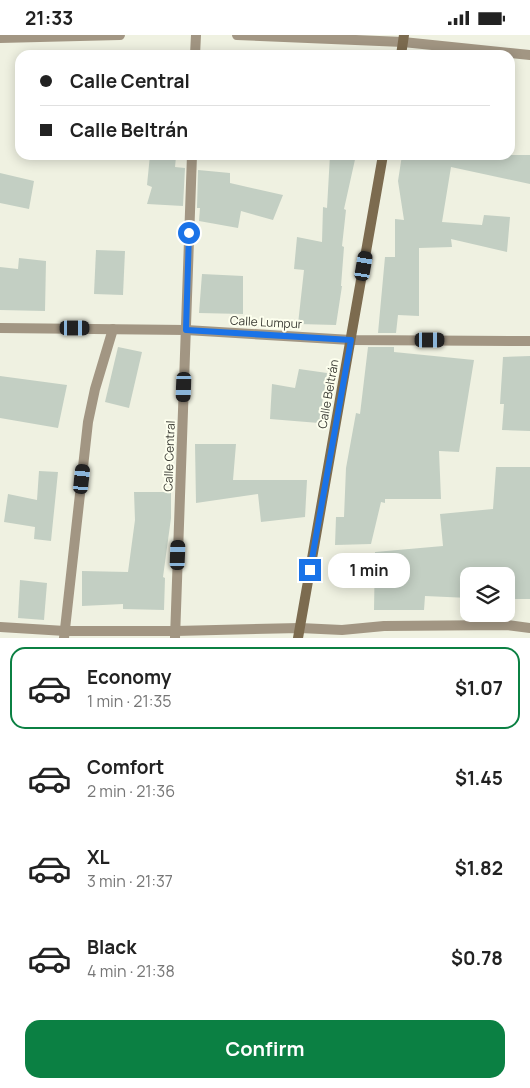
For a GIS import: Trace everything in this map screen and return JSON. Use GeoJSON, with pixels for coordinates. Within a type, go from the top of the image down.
{"type":"FeatureCollection","features":[{"type":"Feature","properties":{"kind":"main road","name":"Calle Beltrán"},"geometry":{"type":"LineString","coordinates":[[299,633],[382,160]]}},
{"type":"Feature","properties":{"kind":"street"},"geometry":{"type":"LineString","coordinates":[[0,38],[120,35]]}},
{"type":"Feature","properties":{"kind":"street"},"geometry":{"type":"LineString","coordinates":[[195,50],[196,35]]}},
{"type":"Feature","properties":{"kind":"street"},"geometry":{"type":"LineString","coordinates":[[237,35],[404,39],[491,50]]}},
{"type":"Feature","properties":{"kind":"street"},"geometry":{"type":"LineString","coordinates":[[515,53],[530,55]]}},
{"type":"Feature","properties":{"kind":"street","name":"Calle Central"},"geometry":{"type":"LineString","coordinates":[[175,634],[192,160]]}},
{"type":"Feature","properties":{"kind":"street","name":"Calle Lumpur"},"geometry":{"type":"LineString","coordinates":[[0,328],[186,330],[351,340],[530,341]]}},
{"type":"Feature","properties":{"kind":"street"},"geometry":{"type":"LineString","coordinates":[[64,634],[88,421],[95,389],[113,329]]}},
{"type":"Feature","properties":{"kind":"street"},"geometry":{"type":"LineString","coordinates":[[0,627],[64,634],[299,633],[384,626],[507,625],[530,628]]}},
{"type":"Feature","properties":{"kind":"building"},"geometry":{"type":"Polygon","coordinates":[[[515,155],[530,155],[530,184],[451,167],[442,222],[482,225],[484,215],[510,217],[507,252],[451,239],[452,247],[419,248],[419,316],[398,315],[396,333],[378,333],[385,257],[395,257],[395,219],[404,220],[398,181],[401,160],[515,160],[515,155]]]}},
{"type":"Feature","properties":{"kind":"building"},"geometry":{"type":"Polygon","coordinates":[[[150,160],[176,160],[175,167],[185,168],[183,206],[147,204],[152,187],[147,185],[150,160]]]}},
{"type":"Feature","properties":{"kind":"building"},"geometry":{"type":"Polygon","coordinates":[[[330,160],[355,160],[344,209],[346,210],[342,246],[344,247],[342,286],[336,325],[298,324],[304,270],[294,269],[297,237],[322,242],[323,207],[327,208],[330,160]]]}},
{"type":"Feature","properties":{"kind":"building"},"geometry":{"type":"Polygon","coordinates":[[[198,170],[230,173],[230,183],[283,195],[273,220],[241,211],[238,228],[199,221],[200,208],[197,208],[198,170]]]}},
{"type":"Feature","properties":{"kind":"building"},"geometry":{"type":"Polygon","coordinates":[[[0,173],[34,181],[29,209],[0,203],[0,173]]]}},
{"type":"Feature","properties":{"kind":"building"},"geometry":{"type":"Polygon","coordinates":[[[96,250],[125,251],[123,295],[94,294],[96,250]]]}},
{"type":"Feature","properties":{"kind":"building"},"geometry":{"type":"Polygon","coordinates":[[[19,258],[46,261],[45,311],[0,310],[0,267],[18,269],[19,258]]]}},
{"type":"Feature","properties":{"kind":"building"},"geometry":{"type":"Polygon","coordinates":[[[202,274],[243,276],[243,314],[199,313],[202,274]]]}},
{"type":"Feature","properties":{"kind":"building"},"geometry":{"type":"Polygon","coordinates":[[[118,347],[142,352],[129,408],[105,402],[118,347]]]}},
{"type":"Feature","properties":{"kind":"building"},"geometry":{"type":"Polygon","coordinates":[[[368,347],[394,347],[394,352],[474,360],[459,452],[439,451],[441,499],[385,499],[385,503],[381,502],[371,544],[335,545],[336,517],[344,517],[346,468],[356,413],[360,414],[368,347]]]}},
{"type":"Feature","properties":{"kind":"building"},"geometry":{"type":"Polygon","coordinates":[[[530,356],[530,431],[502,430],[504,404],[500,404],[503,357],[530,356]]]}},
{"type":"Feature","properties":{"kind":"building"},"geometry":{"type":"Polygon","coordinates":[[[299,369],[327,373],[319,423],[270,419],[272,384],[295,388],[299,369]]]}},
{"type":"Feature","properties":{"kind":"building"},"geometry":{"type":"Polygon","coordinates":[[[0,376],[67,385],[58,428],[0,418],[0,376]]]}},
{"type":"Feature","properties":{"kind":"building"},"geometry":{"type":"Polygon","coordinates":[[[195,444],[236,444],[233,480],[307,480],[305,517],[261,522],[258,494],[196,503],[195,444]]]}},
{"type":"Feature","properties":{"kind":"building"},"geometry":{"type":"Polygon","coordinates":[[[496,467],[530,467],[530,599],[515,599],[515,567],[460,567],[460,598],[425,596],[424,610],[374,610],[375,552],[443,546],[440,514],[493,509],[496,467]]]}},
{"type":"Feature","properties":{"kind":"building"},"geometry":{"type":"Polygon","coordinates":[[[39,471],[58,472],[51,541],[34,539],[35,527],[4,522],[8,494],[37,500],[39,471]]]}},
{"type":"Feature","properties":{"kind":"building"},"geometry":{"type":"Polygon","coordinates":[[[134,492],[171,492],[171,518],[163,577],[165,578],[164,610],[123,609],[123,604],[82,606],[82,571],[128,572],[135,520],[134,492]]]}},
{"type":"Feature","properties":{"kind":"building"},"geometry":{"type":"Polygon","coordinates":[[[20,580],[47,583],[44,620],[18,618],[20,580]]]}},
{"type":"Feature","properties":{"kind":"route"},"geometry":{"type":"LineString","coordinates":[[189,233],[186,330],[351,340],[310,570]]}}]}
